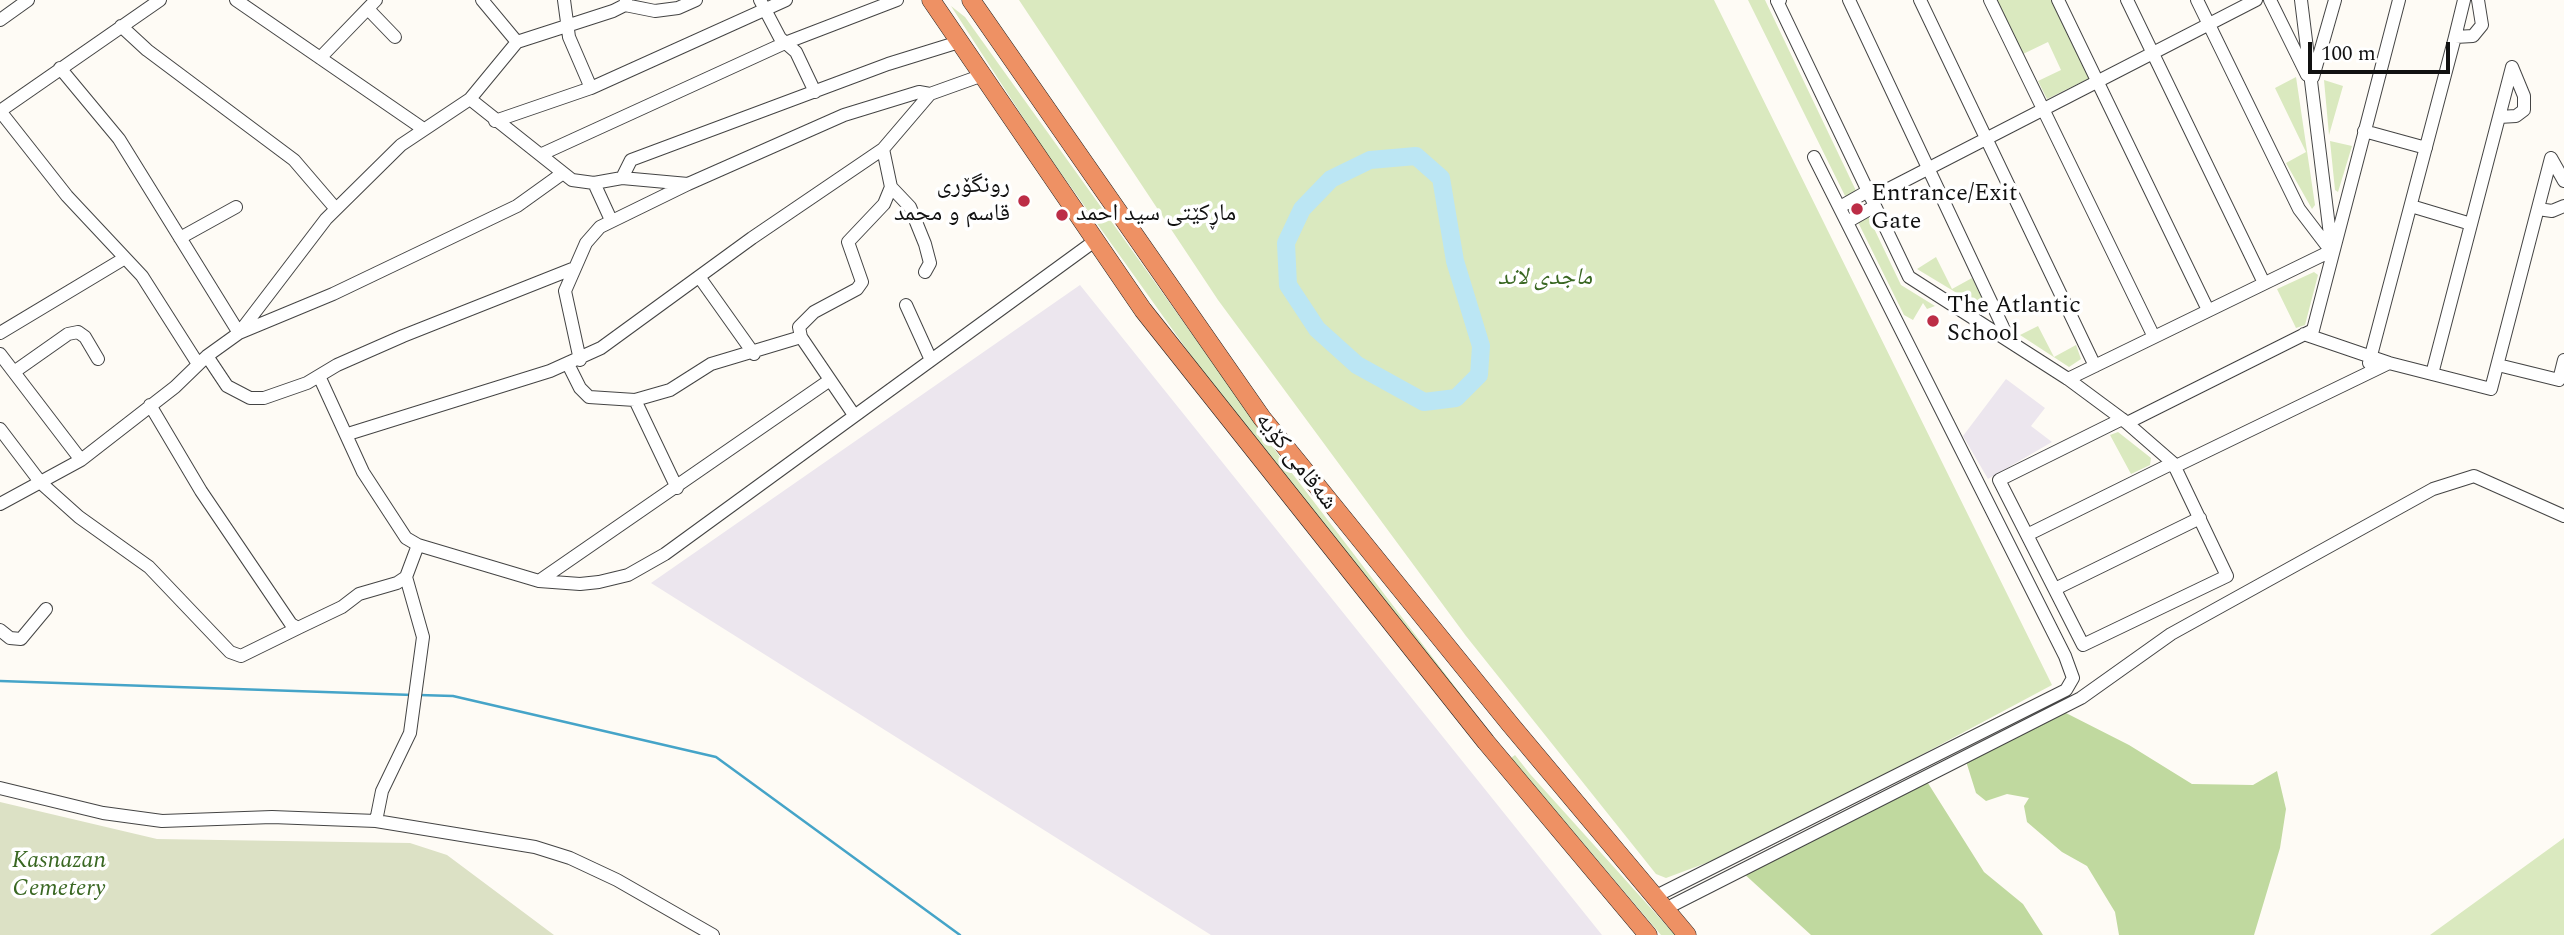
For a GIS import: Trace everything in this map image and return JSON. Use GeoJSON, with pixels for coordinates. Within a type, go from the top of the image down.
{"type":"FeatureCollection","features":[{"type":"Feature","properties":{"kind":"highway","name":"شەقامی کۆیە"},"geometry":{"type":"LineString","coordinates":[[931,0],[1143,310],[1486,742],[1648,935]]}},
{"type":"Feature","properties":{"kind":"highway"},"geometry":{"type":"LineString","coordinates":[[944,20],[943,6],[946,0]]}},
{"type":"Feature","properties":{"kind":"highway","name":"شەقامی کۆیە"},"geometry":{"type":"LineString","coordinates":[[971,0],[1262,418],[1510,724],[1687,935]]}},
{"type":"Feature","properties":{"kind":"highway"},"geometry":{"type":"LineString","coordinates":[[1486,742],[1510,724]]}},
{"type":"Feature","properties":{"kind":"street"},"geometry":{"type":"LineString","coordinates":[[0,20],[28,0]]}},
{"type":"Feature","properties":{"kind":"street"},"geometry":{"type":"LineString","coordinates":[[160,0],[0,111],[67,196],[125,258],[202,360],[227,386],[250,398],[285,392],[403,335],[572,269]]}},
{"type":"Feature","properties":{"kind":"street"},"geometry":{"type":"LineString","coordinates":[[236,0],[422,128]]}},
{"type":"Feature","properties":{"kind":"street"},"geometry":{"type":"LineString","coordinates":[[482,0],[517,42]]}},
{"type":"Feature","properties":{"kind":"street"},"geometry":{"type":"LineString","coordinates":[[564,0],[567,28],[591,88]]}},
{"type":"Feature","properties":{"kind":"street"},"geometry":{"type":"LineString","coordinates":[[239,333],[336,209],[422,128],[470,99],[517,42],[567,28],[626,2],[656,11],[678,8],[696,0]]}},
{"type":"Feature","properties":{"kind":"street"},"geometry":{"type":"LineString","coordinates":[[495,121],[591,88],[762,4],[786,0]]}},
{"type":"Feature","properties":{"kind":"street"},"geometry":{"type":"LineString","coordinates":[[542,154],[785,43],[897,0]]}},
{"type":"Feature","properties":{"kind":"street"},"geometry":{"type":"LineString","coordinates":[[1780,0],[1777,1],[1909,277],[2010,341],[2125,421],[2173,465],[2200,518],[2227,576],[2083,645],[1999,480],[2125,421],[2313,330],[2399,0]]}},
{"type":"Feature","properties":{"kind":"street"},"geometry":{"type":"LineString","coordinates":[[1849,0],[2010,341]]}},
{"type":"Feature","properties":{"kind":"street"},"geometry":{"type":"LineString","coordinates":[[1920,0],[2095,366]]}},
{"type":"Feature","properties":{"kind":"street"},"geometry":{"type":"LineString","coordinates":[[1990,0],[2154,337]]}},
{"type":"Feature","properties":{"kind":"street"},"geometry":{"type":"LineString","coordinates":[[2058,0],[2208,310]]}},
{"type":"Feature","properties":{"kind":"street"},"geometry":{"type":"LineString","coordinates":[[2127,0],[2264,283]]}},
{"type":"Feature","properties":{"kind":"street"},"geometry":{"type":"LineString","coordinates":[[2197,0],[2299,209],[2332,250]]}},
{"type":"Feature","properties":{"kind":"street"},"geometry":{"type":"LineString","coordinates":[[1847,222],[1872,199],[1928,168],[2256,0]]}},
{"type":"Feature","properties":{"kind":"street"},"geometry":{"type":"LineString","coordinates":[[2270,0],[2311,84]]}},
{"type":"Feature","properties":{"kind":"street"},"geometry":{"type":"LineString","coordinates":[[2301,0],[2332,250]]}},
{"type":"Feature","properties":{"kind":"street"},"geometry":{"type":"LineString","coordinates":[[2311,84],[2335,0]]}},
{"type":"Feature","properties":{"kind":"street"},"geometry":{"type":"LineString","coordinates":[[2362,376],[2411,206],[2464,0]]}},
{"type":"Feature","properties":{"kind":"street"},"geometry":{"type":"LineString","coordinates":[[2455,37],[2473,36],[2482,25],[2477,0]]}},
{"type":"Feature","properties":{"kind":"street"},"geometry":{"type":"LineString","coordinates":[[320,58],[372,4],[395,37]]}},
{"type":"Feature","properties":{"kind":"street"},"geometry":{"type":"LineString","coordinates":[[762,4],[785,43],[796,52],[815,92]]}},
{"type":"Feature","properties":{"kind":"street"},"geometry":{"type":"LineString","coordinates":[[121,26],[147,50],[294,160],[336,209]]}},
{"type":"Feature","properties":{"kind":"street"},"geometry":{"type":"LineString","coordinates":[[622,178],[631,160],[888,64],[959,42]]}},
{"type":"Feature","properties":{"kind":"street"},"geometry":{"type":"LineString","coordinates":[[60,68],[119,139],[239,333]]}},
{"type":"Feature","properties":{"kind":"street"},"geometry":{"type":"LineString","coordinates":[[348,434],[574,362],[601,348],[840,176],[883,149],[930,94],[983,75]]}},
{"type":"Feature","properties":{"kind":"street"},"geometry":{"type":"LineString","coordinates":[[800,337],[754,354],[739,355],[711,364],[670,390],[635,400],[589,397],[580,388],[574,362],[565,290],[572,269],[586,243],[600,227],[611,220],[844,115],[919,92],[930,94]]}},
{"type":"Feature","properties":{"kind":"street"},"geometry":{"type":"LineString","coordinates":[[470,99],[572,180],[594,183],[622,178],[688,184]]}},
{"type":"Feature","properties":{"kind":"street"},"geometry":{"type":"LineString","coordinates":[[2432,374],[2499,117]]}},
{"type":"Feature","properties":{"kind":"street"},"geometry":{"type":"LineString","coordinates":[[2364,131],[2426,148]]}},
{"type":"Feature","properties":{"kind":"street"},"geometry":{"type":"LineString","coordinates":[[883,149],[891,187],[910,207],[918,225],[930,263],[925,272]]}},
{"type":"Feature","properties":{"kind":"street"},"geometry":{"type":"LineString","coordinates":[[1660,903],[2066,690],[2073,681],[2073,671],[1814,157]]}},
{"type":"Feature","properties":{"kind":"street"},"geometry":{"type":"LineString","coordinates":[[2304,334],[2368,357],[2491,389],[2551,158],[2564,181]]}},
{"type":"Feature","properties":{"kind":"street"},"geometry":{"type":"LineString","coordinates":[[0,504],[81,460],[202,360],[239,333],[287,315],[507,211],[564,173]]}},
{"type":"Feature","properties":{"kind":"street"},"geometry":{"type":"LineString","coordinates":[[594,183],[611,220]]}},
{"type":"Feature","properties":{"kind":"street"},"geometry":{"type":"LineString","coordinates":[[853,415],[800,337],[799,327],[814,312],[857,289],[862,282],[848,242],[884,204],[891,187]]}},
{"type":"Feature","properties":{"kind":"street"},"geometry":{"type":"LineString","coordinates":[[1840,207],[1872,199]]}},
{"type":"Feature","properties":{"kind":"street"},"geometry":{"type":"LineString","coordinates":[[2411,206],[2471,224]]}},
{"type":"Feature","properties":{"kind":"street"},"geometry":{"type":"LineString","coordinates":[[2538,209],[2552,211],[2564,206]]}},
{"type":"Feature","properties":{"kind":"street"},"geometry":{"type":"LineString","coordinates":[[180,238],[236,207]]}},
{"type":"Feature","properties":{"kind":"street"},"geometry":{"type":"LineString","coordinates":[[319,376],[348,434],[363,472],[392,521],[406,538],[418,545],[539,581],[580,584],[628,575],[665,554],[1096,240]]}},
{"type":"Feature","properties":{"kind":"street"},"geometry":{"type":"LineString","coordinates":[[2067,379],[2332,250]]}},
{"type":"Feature","properties":{"kind":"street"},"geometry":{"type":"LineString","coordinates":[[0,333],[125,258]]}},
{"type":"Feature","properties":{"kind":"street"},"geometry":{"type":"LineString","coordinates":[[700,278],[754,354]]}},
{"type":"Feature","properties":{"kind":"street"},"geometry":{"type":"LineString","coordinates":[[906,305],[931,360]]}},
{"type":"Feature","properties":{"kind":"street"},"geometry":{"type":"LineString","coordinates":[[14,372],[68,334],[78,332],[85,337],[98,359]]}},
{"type":"Feature","properties":{"kind":"street"},"geometry":{"type":"LineString","coordinates":[[0,354],[81,460]]}},
{"type":"Feature","properties":{"kind":"street"},"geometry":{"type":"LineString","coordinates":[[2498,365],[2559,380],[2564,360]]}},
{"type":"Feature","properties":{"kind":"street"},"geometry":{"type":"LineString","coordinates":[[2027,535],[2389,363]]}},
{"type":"Feature","properties":{"kind":"street"},"geometry":{"type":"LineString","coordinates":[[539,581],[830,380]]}},
{"type":"Feature","properties":{"kind":"street"},"geometry":{"type":"LineString","coordinates":[[635,400],[677,488]]}},
{"type":"Feature","properties":{"kind":"street"},"geometry":{"type":"LineString","coordinates":[[150,405],[201,491],[291,624],[298,628]]}},
{"type":"Feature","properties":{"kind":"street"},"geometry":{"type":"LineString","coordinates":[[0,429],[41,484],[79,517],[149,567],[230,652],[241,656],[342,607],[359,594],[397,583],[406,577],[418,545]]}},
{"type":"Feature","properties":{"kind":"street"},"geometry":{"type":"LineString","coordinates":[[1660,903],[2081,698],[2171,634],[2433,489],[2474,476],[2564,516]]}},
{"type":"Feature","properties":{"kind":"street"},"geometry":{"type":"LineString","coordinates":[[2055,589],[2200,518]]}},
{"type":"Feature","properties":{"kind":"street"},"geometry":{"type":"LineString","coordinates":[[376,821],[382,791],[410,733],[424,637],[406,577]]}},
{"type":"Feature","properties":{"kind":"street"},"geometry":{"type":"LineString","coordinates":[[0,629],[10,638],[21,639],[46,609]]}},
{"type":"Feature","properties":{"kind":"street"},"geometry":{"type":"LineString","coordinates":[[0,788],[103,813],[162,821],[272,817],[376,821],[535,847],[570,858],[617,880],[713,935]]}},
{"type":"Feature","properties":{"kind":"shaded area"},"geometry":{"type":"Polygon","coordinates":[[[1080,285],[1602,935],[1211,935],[651,583],[1080,285]]]}},
{"type":"Feature","properties":{"kind":"shaded area"},"geometry":{"type":"Polygon","coordinates":[[[2006,379],[2045,408],[2031,426],[2052,442],[1988,479],[1963,436],[2006,379]]]}},
{"type":"Feature","properties":{"kind":"green space","name":"ماجدی لاند"},"geometry":{"type":"Polygon","coordinates":[[[1019,0],[1714,0],[2052,685],[1749,847],[1666,878],[1656,874],[1466,636],[1218,300],[1019,0]]]}},
{"type":"Feature","properties":{"kind":"green space"},"geometry":{"type":"Polygon","coordinates":[[[1748,0],[1765,0],[1901,285],[1935,306],[1927,309],[1923,303],[1913,320],[1904,315],[1748,0]]]}},
{"type":"Feature","properties":{"kind":"green space"},"geometry":{"type":"Polygon","coordinates":[[[1997,0],[2052,0],[2090,78],[2047,99],[2038,81],[2061,70],[2048,42],[2023,54],[1997,0]]]}},
{"type":"Feature","properties":{"kind":"green space"},"geometry":{"type":"Polygon","coordinates":[[[951,6],[965,17],[1285,464],[1475,713],[1377,605],[1289,493],[1041,145],[951,6]]]}},
{"type":"Feature","properties":{"kind":"green space"},"geometry":{"type":"Polygon","coordinates":[[[2296,77],[2315,205],[2312,209],[2286,163],[2306,152],[2275,88],[2296,77]]]}},
{"type":"Feature","properties":{"kind":"green space"},"geometry":{"type":"Polygon","coordinates":[[[2324,80],[2343,86],[2329,135],[2324,80]]]}},
{"type":"Feature","properties":{"kind":"green space"},"geometry":{"type":"Polygon","coordinates":[[[2330,141],[2352,146],[2338,192],[2335,190],[2330,141]]]}},
{"type":"Feature","properties":{"kind":"green space"},"geometry":{"type":"Polygon","coordinates":[[[1936,257],[1952,289],[1972,278],[1984,302],[1980,307],[1917,269],[1936,257]]]}},
{"type":"Feature","properties":{"kind":"green space"},"geometry":{"type":"Polygon","coordinates":[[[2314,272],[2318,275],[2305,325],[2296,328],[2277,289],[2314,272]]]}},
{"type":"Feature","properties":{"kind":"green space"},"geometry":{"type":"Polygon","coordinates":[[[2038,326],[2054,357],[2076,345],[2081,359],[2069,367],[2020,335],[2038,326]]]}},
{"type":"Feature","properties":{"kind":"green space"},"geometry":{"type":"Polygon","coordinates":[[[2118,432],[2151,458],[2150,465],[2131,474],[2110,435],[2118,432]]]}},
{"type":"Feature","properties":{"kind":"green space"},"geometry":{"type":"Polygon","coordinates":[[[2062,711],[2129,745],[2192,784],[2253,785],[2277,771],[2286,809],[2280,848],[2254,935],[2119,935],[2115,912],[2087,866],[2062,852],[2027,822],[2024,806],[2029,798],[2007,794],[1986,801],[1976,793],[1965,758],[2062,711]]]}},
{"type":"Feature","properties":{"kind":"green space"},"geometry":{"type":"Polygon","coordinates":[[[1515,755],[1675,935],[1661,935],[1511,758],[1515,755]]]}},
{"type":"Feature","properties":{"kind":"green space"},"geometry":{"type":"Polygon","coordinates":[[[1926,780],[1984,872],[2023,904],[2043,935],[1811,935],[1741,871],[1926,780]]]}},
{"type":"Feature","properties":{"kind":"green space","name":"Kasnazan Cemetery"},"geometry":{"type":"Polygon","coordinates":[[[0,802],[157,839],[410,843],[447,855],[554,935],[0,935],[0,802]]]}},
{"type":"Feature","properties":{"kind":"green space"},"geometry":{"type":"Polygon","coordinates":[[[2564,838],[2564,935],[2430,935],[2564,838]]]}},
{"type":"Feature","properties":{"kind":"waterway"},"geometry":{"type":"LineString","coordinates":[[1416,156],[1441,178],[1455,261],[1481,346],[1479,375],[1456,398],[1424,402],[1357,365],[1317,329],[1288,285],[1286,243],[1302,209],[1331,179],[1370,160],[1416,156]]}},
{"type":"Feature","properties":{"kind":"waterway"},"geometry":{"type":"LineString","coordinates":[[0,681],[413,695]]}},
{"type":"Feature","properties":{"kind":"waterway"},"geometry":{"type":"LineString","coordinates":[[419,695],[453,696],[716,757],[960,935]]}},
{"type":"Feature","properties":{"kind":"place","name":"رونگۆری قاسم و محمد"},"geometry":{"type":"Point","coordinates":[1024,201]}},
{"type":"Feature","properties":{"kind":"place","name":"Entrance/Exit Gate"},"geometry":{"type":"Point","coordinates":[1857,209]}},
{"type":"Feature","properties":{"kind":"place","name":"ماڕکێتی سید احمد"},"geometry":{"type":"Point","coordinates":[1062,215]}},
{"type":"Feature","properties":{"kind":"place","name":"The Atlantic School"},"geometry":{"type":"Point","coordinates":[1933,321]}}]}
